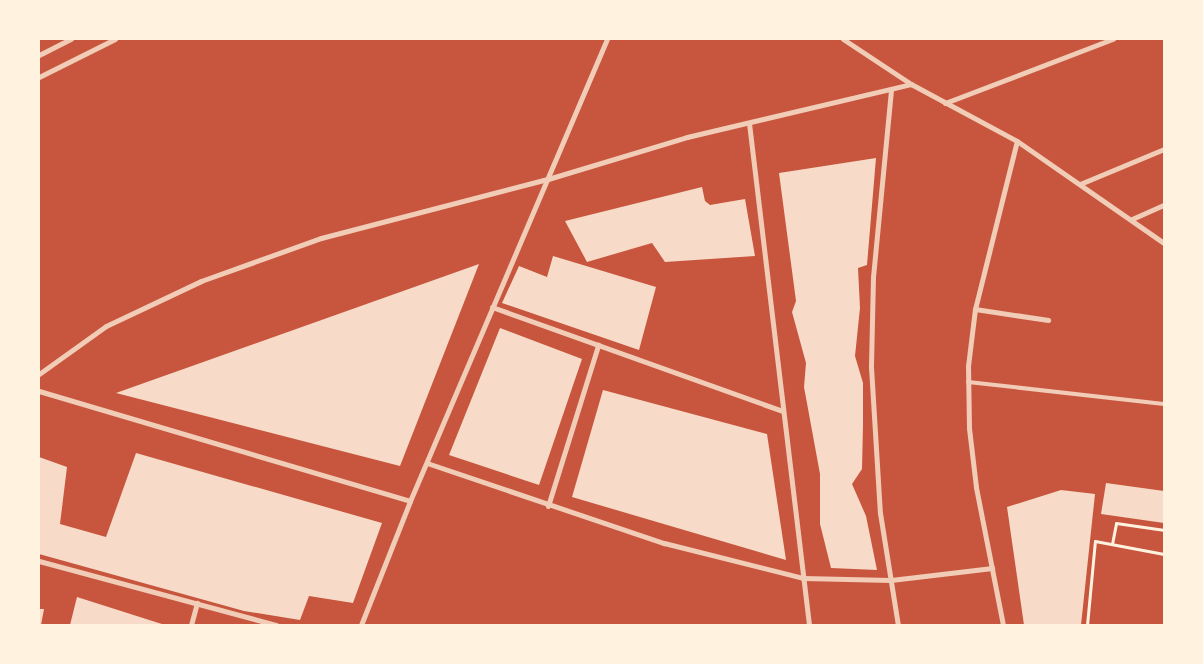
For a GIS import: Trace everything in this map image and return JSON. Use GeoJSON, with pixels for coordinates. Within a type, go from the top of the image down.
{"type":"FeatureCollection","features":[{"type":"Feature","properties":{"kind":"street"},"geometry":{"type":"LineString","coordinates":[[39,55],[70,39]]}},
{"type":"Feature","properties":{"kind":"street"},"geometry":{"type":"LineString","coordinates":[[39,77],[115,39]]}},
{"type":"Feature","properties":{"kind":"street"},"geometry":{"type":"LineString","coordinates":[[361,625],[410,501],[607,39]]}},
{"type":"Feature","properties":{"kind":"street"},"geometry":{"type":"LineString","coordinates":[[843,39],[911,84],[1017,141],[1164,243]]}},
{"type":"Feature","properties":{"kind":"street"},"geometry":{"type":"LineString","coordinates":[[945,103],[1113,39]]}},
{"type":"Feature","properties":{"kind":"street"},"geometry":{"type":"LineString","coordinates":[[39,374],[106,326],[201,281],[321,238],[548,179],[687,138],[911,84]]}},
{"type":"Feature","properties":{"kind":"street"},"geometry":{"type":"LineString","coordinates":[[891,90],[873,277],[871,367],[880,513],[898,625]]}},
{"type":"Feature","properties":{"kind":"street"},"geometry":{"type":"LineString","coordinates":[[749,123],[809,625]]}},
{"type":"Feature","properties":{"kind":"street"},"geometry":{"type":"LineString","coordinates":[[1003,625],[976,488],[968,382],[975,309],[1017,141]]}},
{"type":"Feature","properties":{"kind":"street"},"geometry":{"type":"LineString","coordinates":[[1080,184],[1164,149]]}},
{"type":"Feature","properties":{"kind":"street"},"geometry":{"type":"LineString","coordinates":[[1132,219],[1164,205]]}},
{"type":"Feature","properties":{"kind":"street"},"geometry":{"type":"LineString","coordinates":[[492,307],[783,411]]}},
{"type":"Feature","properties":{"kind":"street"},"geometry":{"type":"LineString","coordinates":[[975,309],[1048,320]]}},
{"type":"Feature","properties":{"kind":"street"},"geometry":{"type":"LineString","coordinates":[[548,506],[598,345]]}},
{"type":"Feature","properties":{"kind":"street"},"geometry":{"type":"LineString","coordinates":[[39,391],[410,501]]}},
{"type":"Feature","properties":{"kind":"street"},"geometry":{"type":"LineString","coordinates":[[427,463],[548,506],[664,543],[803,578],[891,580],[992,568]]}},
{"type":"Feature","properties":{"kind":"street"},"geometry":{"type":"LineString","coordinates":[[39,561],[277,625]]}},
{"type":"Feature","properties":{"kind":"street"},"geometry":{"type":"LineString","coordinates":[[191,625],[196,603]]}},
{"type":"Feature","properties":{"kind":"lane"},"geometry":{"type":"LineString","coordinates":[[968,382],[1164,404]]}},
{"type":"Feature","properties":{"kind":"path"},"geometry":{"type":"LineString","coordinates":[[1112,544],[1116,523],[1164,530]]}},
{"type":"Feature","properties":{"kind":"path"},"geometry":{"type":"LineString","coordinates":[[1087,625],[1096,540],[1164,554]]}},
{"type":"Feature","properties":{"kind":"building"},"geometry":{"type":"Polygon","coordinates":[[[876,158],[867,265],[858,268],[860,308],[855,356],[863,383],[862,469],[852,484],[866,516],[877,570],[831,568],[820,524],[820,474],[804,387],[806,363],[792,312],[796,301],[779,173],[876,158]]]}},
{"type":"Feature","properties":{"kind":"building"},"geometry":{"type":"Polygon","coordinates":[[[702,187],[705,201],[710,205],[745,199],[755,256],[665,262],[652,243],[587,262],[565,221],[702,187]]]}},
{"type":"Feature","properties":{"kind":"building"},"geometry":{"type":"Polygon","coordinates":[[[553,256],[656,287],[639,350],[502,303],[519,266],[547,277],[553,256]]]}},
{"type":"Feature","properties":{"kind":"building"},"geometry":{"type":"Polygon","coordinates":[[[479,264],[400,466],[116,393],[479,264]]]}},
{"type":"Feature","properties":{"kind":"building"},"geometry":{"type":"Polygon","coordinates":[[[500,328],[582,359],[539,485],[449,455],[500,328]]]}},
{"type":"Feature","properties":{"kind":"building"},"geometry":{"type":"Polygon","coordinates":[[[603,390],[767,434],[786,560],[572,497],[603,390]]]}},
{"type":"Feature","properties":{"kind":"building"},"geometry":{"type":"Polygon","coordinates":[[[136,453],[382,523],[353,603],[309,596],[300,620],[244,611],[39,554],[39,457],[67,467],[60,524],[106,537],[136,453]]]}},
{"type":"Feature","properties":{"kind":"building"},"geometry":{"type":"Polygon","coordinates":[[[1106,483],[1164,491],[1164,523],[1101,514],[1106,483]]]}},
{"type":"Feature","properties":{"kind":"building"},"geometry":{"type":"Polygon","coordinates":[[[1061,490],[1095,494],[1081,625],[1024,625],[1007,507],[1061,490]]]}},
{"type":"Feature","properties":{"kind":"building"},"geometry":{"type":"Polygon","coordinates":[[[77,597],[165,625],[70,625],[77,597]]]}},
{"type":"Feature","properties":{"kind":"building"},"geometry":{"type":"Polygon","coordinates":[[[39,609],[44,609],[41,625],[39,625],[39,609]]]}}]}
